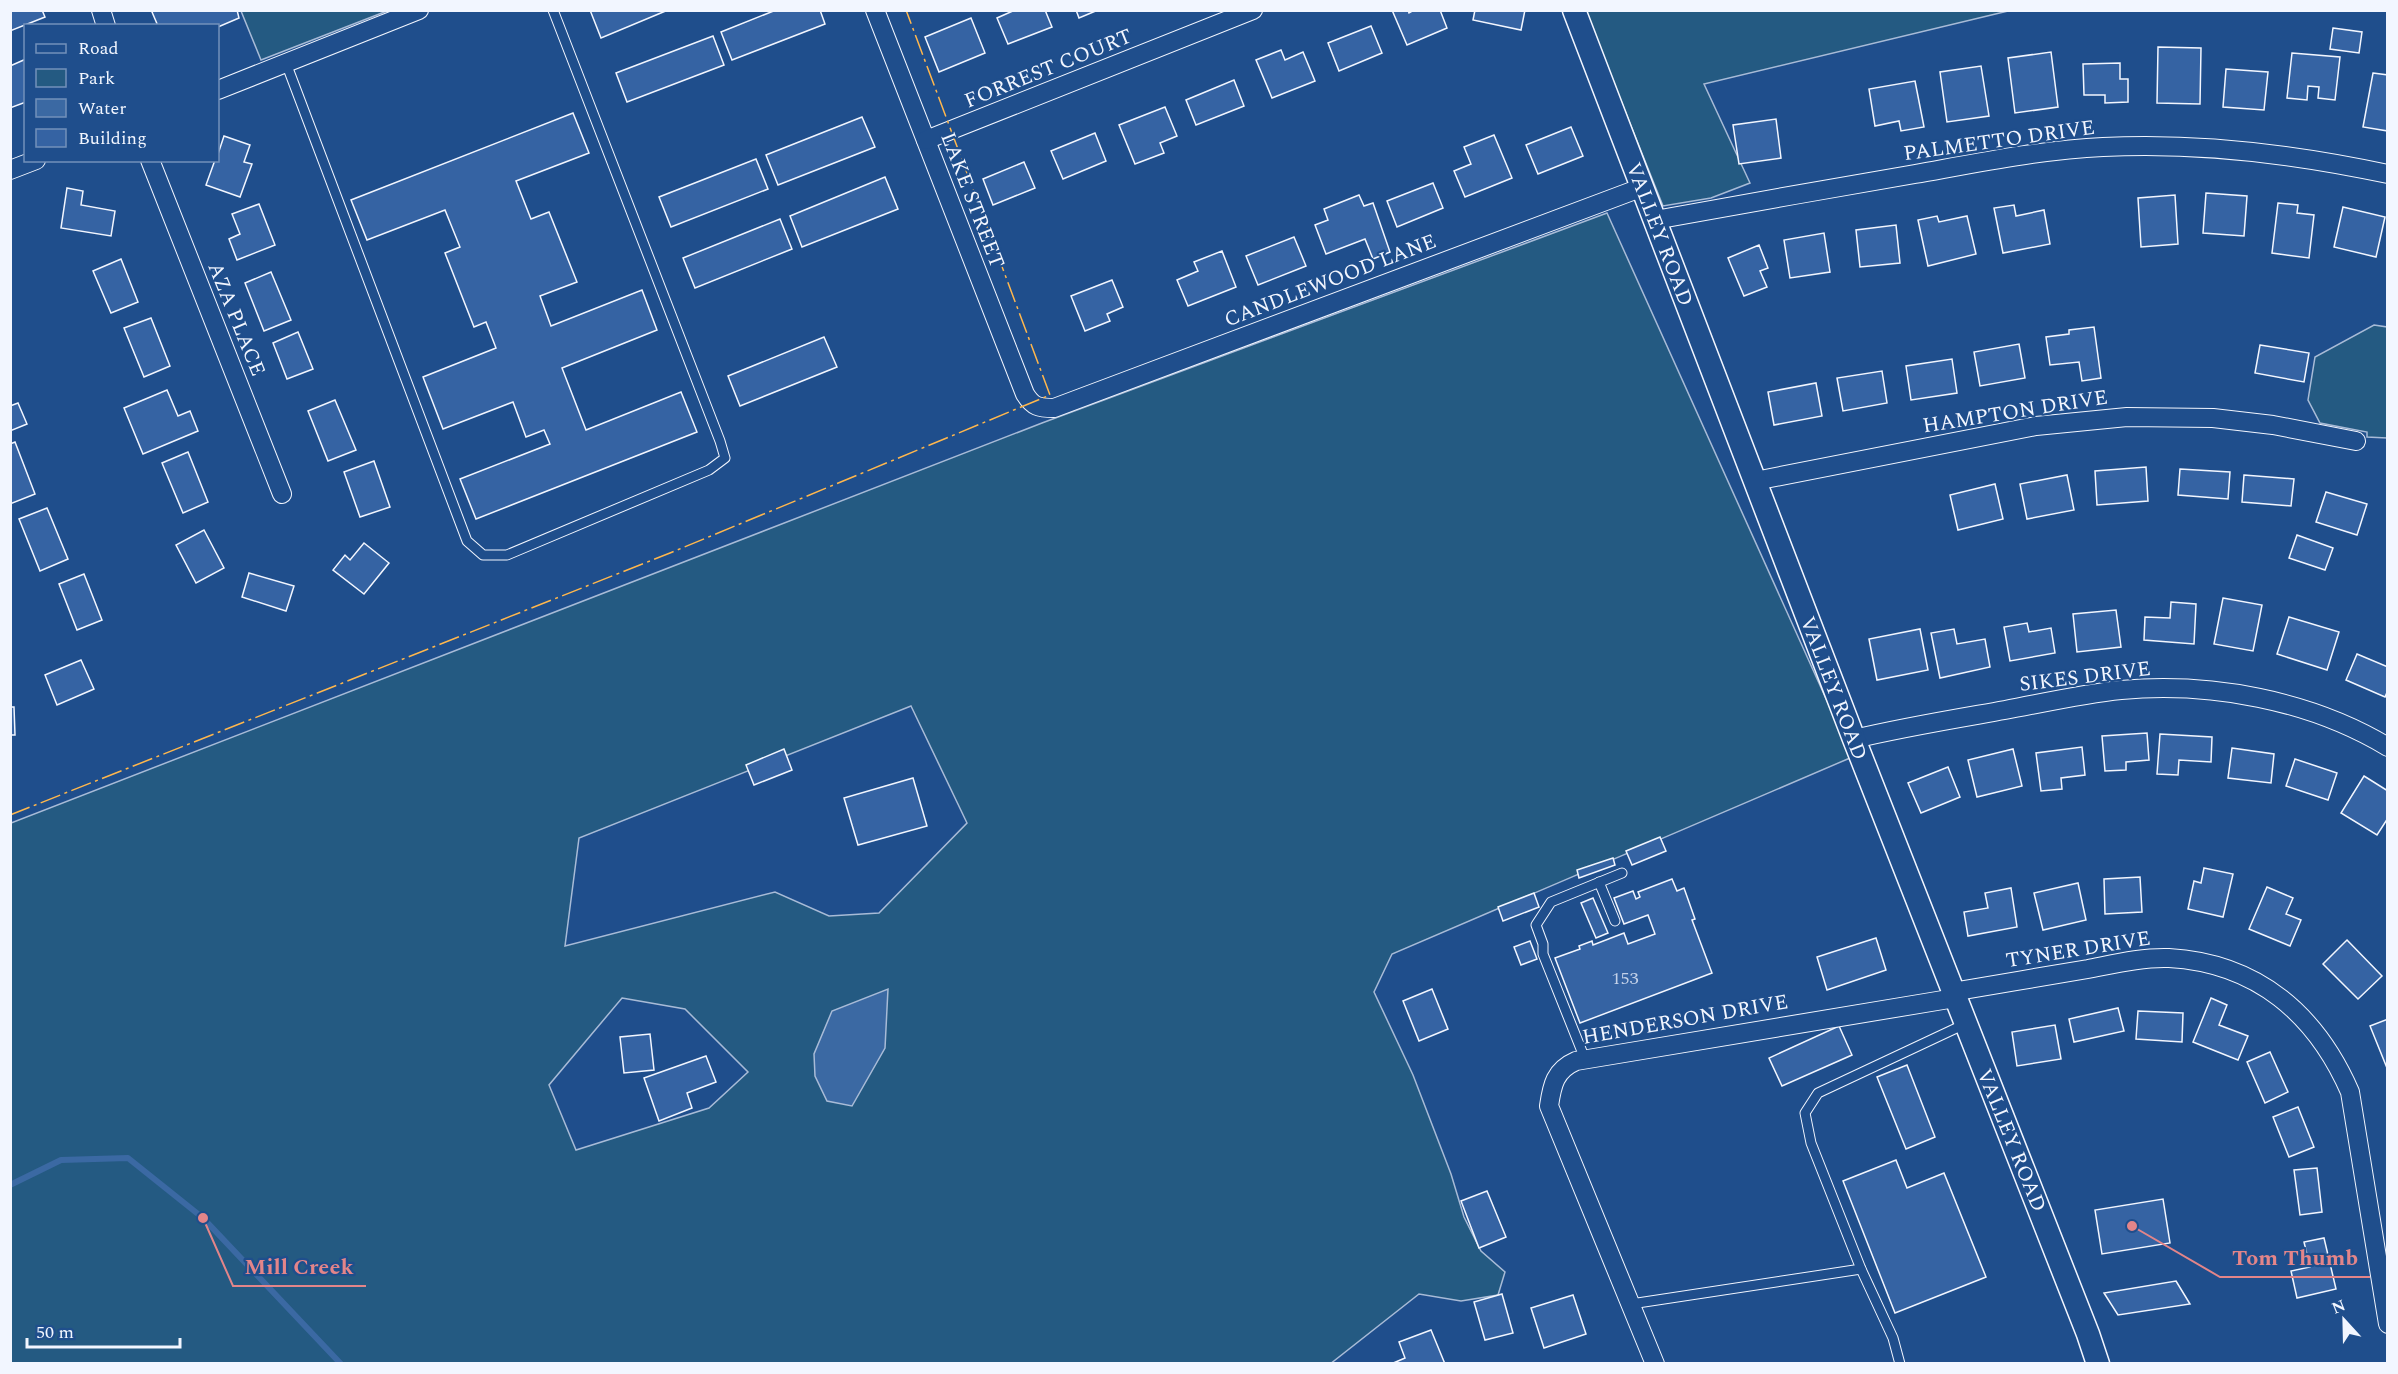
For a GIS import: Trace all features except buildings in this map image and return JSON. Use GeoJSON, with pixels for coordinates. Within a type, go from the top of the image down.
{"type":"FeatureCollection","features":[{"type":"Feature","properties":{"kind":"street"},"geometry":{"type":"LineString","coordinates":[[219,90],[419,10]]}},
{"type":"Feature","properties":{"kind":"street","name":"LAKE STREET"},"geometry":{"type":"LineString","coordinates":[[875,10],[1025,394],[1032,405]]}},
{"type":"Feature","properties":{"kind":"street","name":"FORREST COURT"},"geometry":{"type":"LineString","coordinates":[[926,140],[1253,10]]}},
{"type":"Feature","properties":{"kind":"street","name":"VALLEY ROAD"},"geometry":{"type":"LineString","coordinates":[[1574,10],[1953,995],[2098,1364]]}},
{"type":"Feature","properties":{"kind":"street","name":"PALMETTO DRIVE"},"geometry":{"type":"LineString","coordinates":[[1655,220],[2074,148],[2185,146],[2258,151],[2331,162],[2388,174]]}},
{"type":"Feature","properties":{"kind":"street"},"geometry":{"type":"LineString","coordinates":[[10,170],[31,162]]}},
{"type":"Feature","properties":{"kind":"street","name":"AZA PLACE"},"geometry":{"type":"LineString","coordinates":[[151,162],[282,494]]}},
{"type":"Feature","properties":{"kind":"street","name":"CANDLEWOOD LANE"},"geometry":{"type":"LineString","coordinates":[[1032,405],[1039,408],[1054,408],[1643,187]]}},
{"type":"Feature","properties":{"kind":"street","name":"HAMPTON DRIVE"},"geometry":{"type":"LineString","coordinates":[[1755,481],[2037,426],[2127,417],[2213,418],[2272,425],[2356,441]]}},
{"type":"Feature","properties":{"kind":"street","name":"SIKES DRIVE"},"geometry":{"type":"LineString","coordinates":[[1854,739],[2088,695],[2121,690],[2189,688],[2254,697],[2305,710],[2355,730],[2388,747]]}},
{"type":"Feature","properties":{"kind":"street","name":"TYNER DRIVE"},"geometry":{"type":"LineString","coordinates":[[1953,995],[2100,966],[2168,958],[2228,970],[2261,985],[2286,1001],[2323,1041],[2350,1092],[2388,1324]]}},
{"type":"Feature","properties":{"kind":"street","name":"HENDERSON DRIVE"},"geometry":{"type":"LineString","coordinates":[[1655,1364],[1549,1106],[1551,1088],[1560,1071],[1576,1060],[1953,995]]}},
{"type":"Feature","properties":{"kind":"lane"},"geometry":{"type":"LineString","coordinates":[[286,63],[467,541],[483,555],[507,555],[709,470],[725,458],[553,10]]}},
{"type":"Feature","properties":{"kind":"lane"},"geometry":{"type":"LineString","coordinates":[[1585,1059],[1543,954],[1543,944],[1536,925],[1551,902],[1623,873]]}},
{"type":"Feature","properties":{"kind":"lane"},"geometry":{"type":"LineString","coordinates":[[1599,882],[1615,921]]}},
{"type":"Feature","properties":{"kind":"lane"},"geometry":{"type":"LineString","coordinates":[[1900,1364],[1893,1338],[1861,1269],[1811,1143],[1805,1113],[1818,1092],[1965,1024]]}},
{"type":"Feature","properties":{"kind":"lane"},"geometry":{"type":"LineString","coordinates":[[1631,1304],[1861,1269]]}},
{"type":"Feature","properties":{"kind":"green space"},"geometry":{"type":"Polygon","coordinates":[[[241,11],[387,11],[261,60],[241,11]]]}},
{"type":"Feature","properties":{"kind":"green space"},"geometry":{"type":"Polygon","coordinates":[[[1585,11],[2008,11],[1704,84],[1750,183],[1711,198],[1663,206],[1585,11]]]}},
{"type":"Feature","properties":{"kind":"green space"},"geometry":{"type":"Polygon","coordinates":[[[1607,213],[1832,712],[1850,758],[1392,954],[1374,992],[1413,1075],[1451,1174],[1464,1217],[1481,1251],[1505,1272],[1498,1295],[1461,1301],[1419,1294],[1330,1364],[11,1364],[11,823],[1042,423],[1607,213]],[[911,706],[579,838],[565,946],[775,892],[829,916],[879,913],[967,823],[911,706]],[[622,998],[549,1085],[576,1150],[709,1108],[748,1072],[685,1009],[622,998]]]}},
{"type":"Feature","properties":{"kind":"green space"},"geometry":{"type":"Polygon","coordinates":[[[2374,325],[2387,327],[2387,438],[2367,437],[2367,432],[2320,423],[2308,400],[2315,357],[2374,325]]]}},
{"type":"Feature","properties":{"kind":"water"},"geometry":{"type":"Polygon","coordinates":[[[888,989],[885,1048],[852,1106],[827,1101],[815,1076],[814,1054],[832,1011],[888,989]]]}},
{"type":"Feature","properties":{"kind":"waterway"},"geometry":{"type":"LineString","coordinates":[[10,1185],[61,1160],[128,1158],[203,1218],[341,1364]]}},
{"type":"Feature","properties":{"kind":"power"},"geometry":{"type":"LineString","coordinates":[[10,815],[670,553],[1050,395],[906,10]]}},
{"type":"Feature","properties":{"kind":"place","name":"Mill Creek"},"geometry":{"type":"Point","coordinates":[203,1218]}},
{"type":"Feature","properties":{"kind":"place","name":"Tom Thumb"},"geometry":{"type":"Point","coordinates":[2132,1226]}}]}
